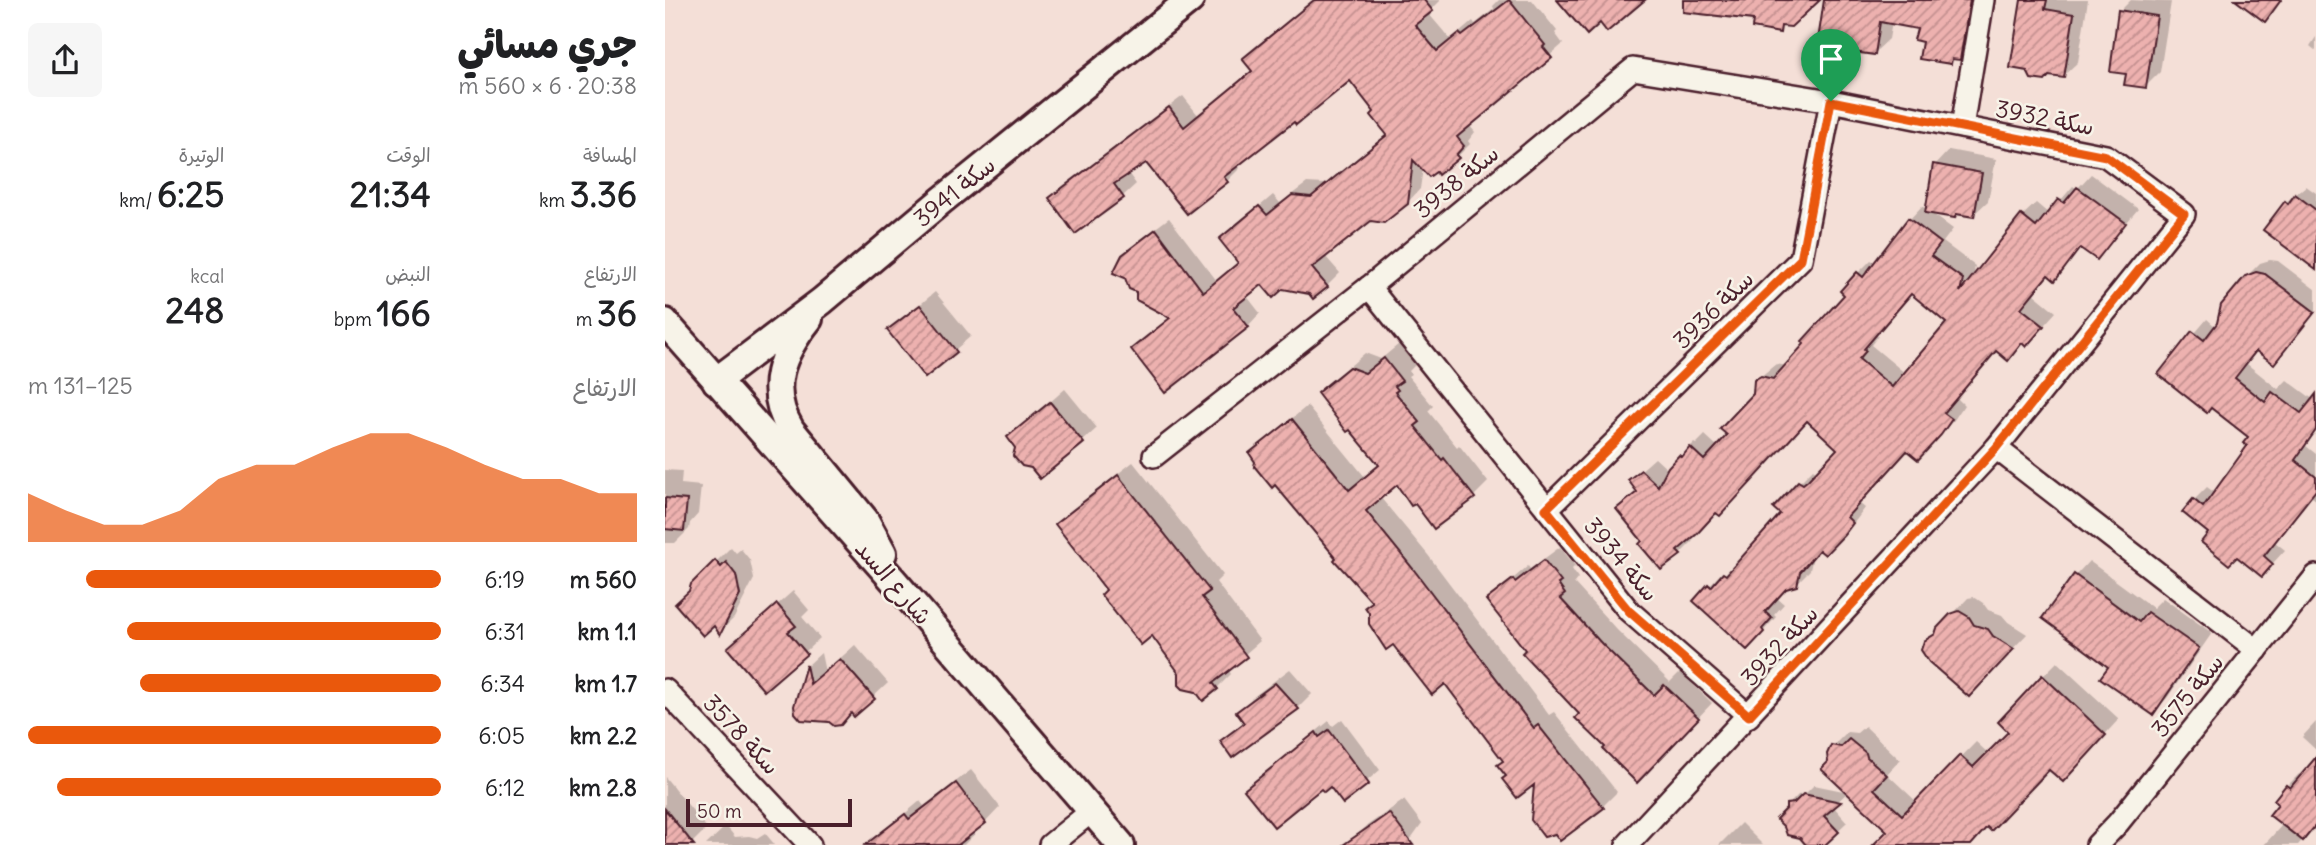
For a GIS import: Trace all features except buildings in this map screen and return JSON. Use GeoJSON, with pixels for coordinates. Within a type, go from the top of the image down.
{"type":"FeatureCollection","features":[{"type":"Feature","properties":{"kind":"street","name":"سكة 3941"},"geometry":{"type":"LineString","coordinates":[[716,381],[823,301],[941,201],[1190,0]]}},
{"type":"Feature","properties":{"kind":"street"},"geometry":{"type":"LineString","coordinates":[[1962,127],[1983,0]]}},
{"type":"Feature","properties":{"kind":"street","name":"سكة 3938"},"geometry":{"type":"LineString","coordinates":[[1154,456],[1369,286],[1633,69],[1831,101]]}},
{"type":"Feature","properties":{"kind":"street","name":"سكة 3932"},"geometry":{"type":"LineString","coordinates":[[1627,845],[1996,448],[2184,214],[2106,156],[1831,101]]}},
{"type":"Feature","properties":{"kind":"street","name":"سكة 3936"},"geometry":{"type":"LineString","coordinates":[[1546,509],[1801,259],[1831,101]]}},
{"type":"Feature","properties":{"kind":"street","name":"سكة 3934"},"geometry":{"type":"LineString","coordinates":[[1369,286],[1629,611],[1749,716]]}},
{"type":"Feature","properties":{"kind":"street"},"geometry":{"type":"LineString","coordinates":[[823,301],[790,346],[781,367],[778,399],[791,430],[865,520],[882,550],[894,581]]}},
{"type":"Feature","properties":{"kind":"street","name":"شارع السد"},"geometry":{"type":"LineString","coordinates":[[665,322],[894,581],[1121,845]]}},
{"type":"Feature","properties":{"kind":"street"},"geometry":{"type":"LineString","coordinates":[[1996,448],[2257,650]]}},
{"type":"Feature","properties":{"kind":"street","name":"سكة 3575"},"geometry":{"type":"LineString","coordinates":[[2097,845],[2118,823],[2316,576]]}},
{"type":"Feature","properties":{"kind":"street","name":"سكة 3578"},"geometry":{"type":"LineString","coordinates":[[669,702],[810,845]]}},
{"type":"Feature","properties":{"kind":"street"},"geometry":{"type":"LineString","coordinates":[[1050,845],[1093,810]]}},
{"type":"Feature","properties":{"kind":"route"},"geometry":{"type":"LineString","coordinates":[[1831,101],[2106,156],[2184,214],[1996,448],[1749,716],[1629,611],[1546,509],[1801,259],[1831,101]]}}]}
